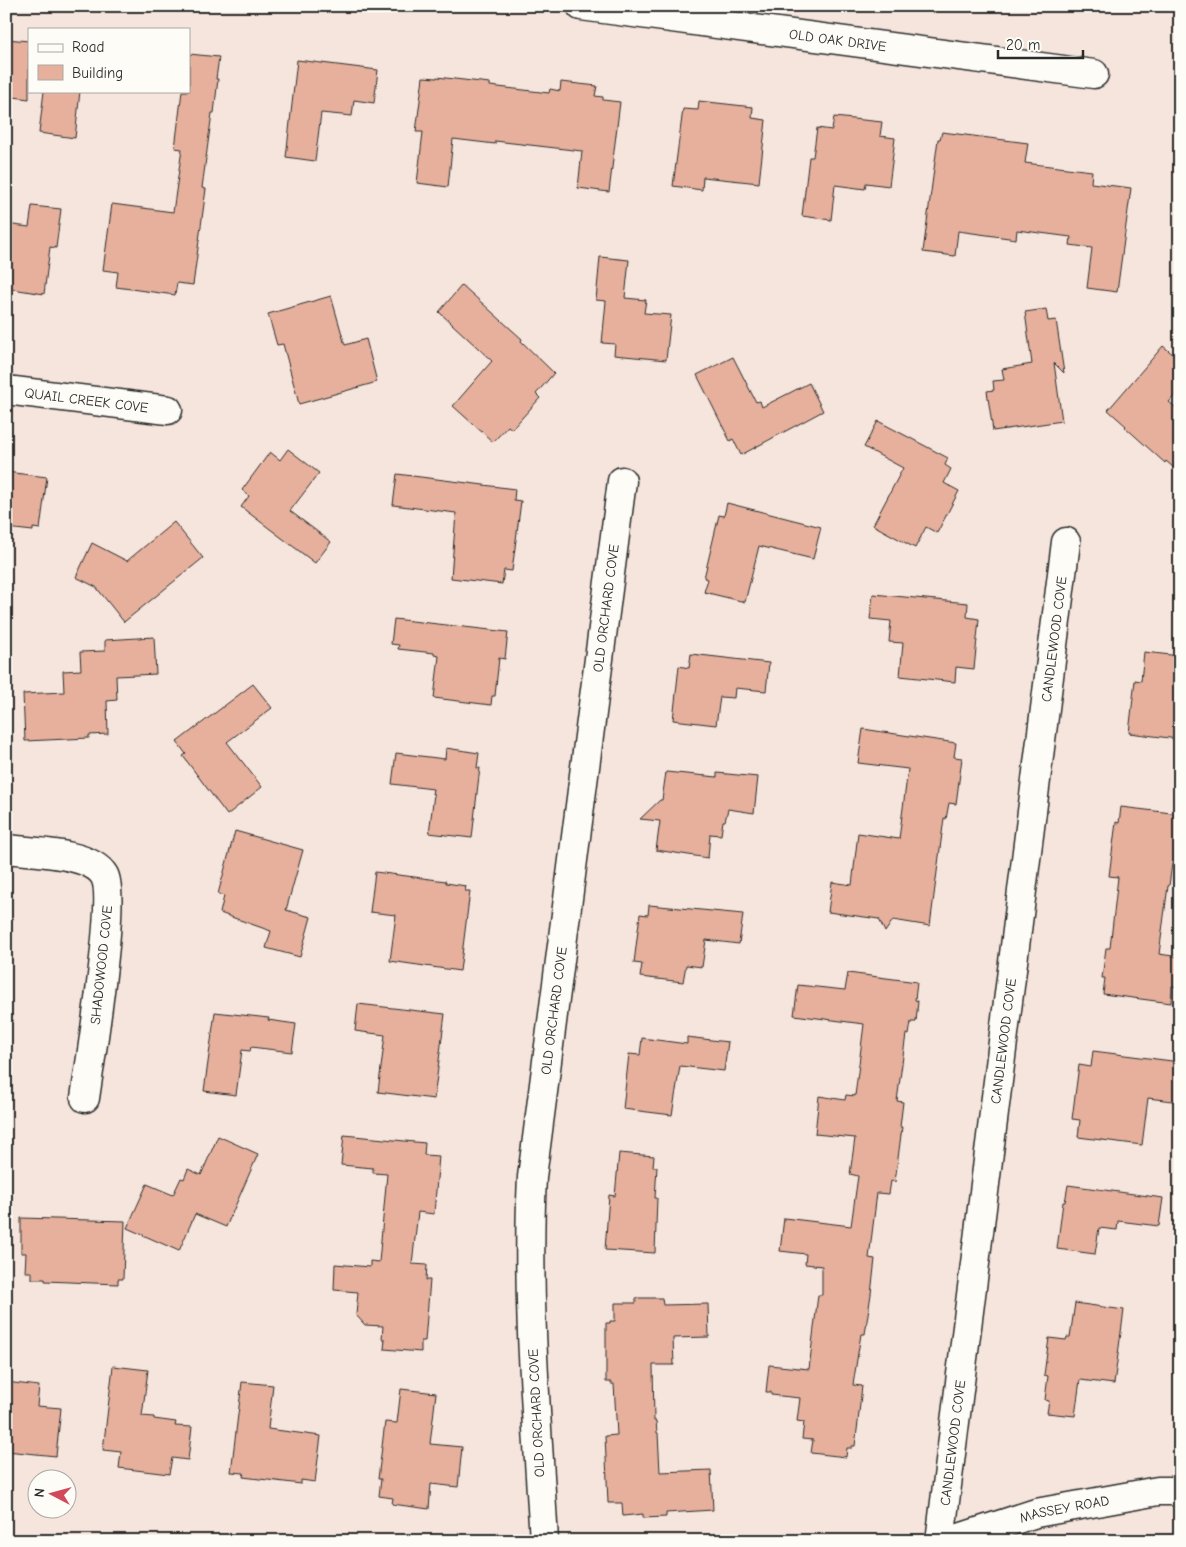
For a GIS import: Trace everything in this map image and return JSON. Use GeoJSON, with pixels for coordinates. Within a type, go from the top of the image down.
{"type":"FeatureCollection","features":[{"type":"Feature","properties":{"kind":"street","name":"OLD OAK DRIVE"},"geometry":{"type":"LineString","coordinates":[[581,6],[1094,74]]}},
{"type":"Feature","properties":{"kind":"street","name":"QUAIL CREEK COVE"},"geometry":{"type":"LineString","coordinates":[[6,390],[168,410]]}},
{"type":"Feature","properties":{"kind":"street","name":"OLD ORCHARD COVE"},"geometry":{"type":"LineString","coordinates":[[544,1541],[530,1305],[529,1234],[532,1177],[622,481]]}},
{"type":"Feature","properties":{"kind":"street","name":"CANDLEWOOD COVE"},"geometry":{"type":"LineString","coordinates":[[940,1541],[1066,542]]}},
{"type":"Feature","properties":{"kind":"street","name":"SHADOWOOD COVE"},"geometry":{"type":"LineString","coordinates":[[6,848],[79,859],[93,865],[104,875],[107,889],[107,920],[85,1098]]}},
{"type":"Feature","properties":{"kind":"street","name":"MASSEY ROAD"},"geometry":{"type":"LineString","coordinates":[[950,1541],[1036,1513],[1158,1491],[1180,1491]]}},
{"type":"Feature","properties":{"kind":"building"},"geometry":{"type":"Polygon","coordinates":[[[6,39],[28,41],[29,99],[6,96],[6,39]]]}},
{"type":"Feature","properties":{"kind":"building"},"geometry":{"type":"Polygon","coordinates":[[[190,54],[219,57],[214,113],[212,113],[202,188],[206,189],[193,285],[177,283],[175,295],[116,287],[118,272],[103,270],[112,204],[173,212],[182,149],[175,148],[182,92],[190,92],[190,54]]]}},
{"type":"Feature","properties":{"kind":"building"},"geometry":{"type":"Polygon","coordinates":[[[297,60],[378,70],[374,103],[354,100],[352,116],[321,113],[315,161],[286,157],[297,60]]]}},
{"type":"Feature","properties":{"kind":"building"},"geometry":{"type":"Polygon","coordinates":[[[423,77],[490,83],[490,86],[549,93],[550,89],[560,91],[561,82],[597,86],[595,96],[603,97],[603,100],[620,102],[609,192],[578,188],[582,151],[495,141],[495,144],[453,139],[448,187],[417,183],[423,132],[416,132],[423,77]]]}},
{"type":"Feature","properties":{"kind":"building"},"geometry":{"type":"Polygon","coordinates":[[[44,92],[80,92],[75,138],[39,133],[44,92]]]}},
{"type":"Feature","properties":{"kind":"building"},"geometry":{"type":"Polygon","coordinates":[[[699,101],[753,107],[752,118],[766,120],[759,183],[703,177],[702,190],[673,186],[683,109],[698,110],[699,101]]]}},
{"type":"Feature","properties":{"kind":"building"},"geometry":{"type":"Polygon","coordinates":[[[834,117],[882,122],[880,136],[895,138],[889,186],[866,183],[865,189],[835,185],[831,220],[802,216],[809,157],[813,157],[817,128],[832,130],[834,117]]]}},
{"type":"Feature","properties":{"kind":"building"},"geometry":{"type":"Polygon","coordinates":[[[942,132],[1028,143],[1025,163],[1092,171],[1091,183],[1131,188],[1117,292],[1087,288],[1092,248],[1070,245],[1071,237],[1017,230],[1016,239],[958,231],[955,256],[923,252],[938,139],[940,139],[942,132]]]}},
{"type":"Feature","properties":{"kind":"building"},"geometry":{"type":"Polygon","coordinates":[[[32,206],[61,209],[56,248],[50,247],[44,294],[6,288],[6,224],[29,227],[32,206]]]}},
{"type":"Feature","properties":{"kind":"building"},"geometry":{"type":"Polygon","coordinates":[[[600,257],[629,260],[625,298],[646,300],[644,313],[671,315],[666,360],[614,355],[615,344],[602,343],[606,301],[596,300],[600,257]]]}},
{"type":"Feature","properties":{"kind":"building"},"geometry":{"type":"Polygon","coordinates":[[[462,285],[522,339],[521,341],[554,373],[536,394],[540,398],[512,429],[508,426],[493,442],[453,406],[492,361],[439,312],[462,285]]]}},
{"type":"Feature","properties":{"kind":"building"},"geometry":{"type":"Polygon","coordinates":[[[331,296],[345,345],[366,339],[377,382],[299,404],[283,344],[277,345],[268,314],[331,296]]]}},
{"type":"Feature","properties":{"kind":"building"},"geometry":{"type":"Polygon","coordinates":[[[1046,309],[1048,321],[1056,320],[1064,373],[1054,363],[1062,421],[993,431],[987,391],[994,390],[993,381],[1004,380],[1002,369],[1032,364],[1025,312],[1046,309]]]}},
{"type":"Feature","properties":{"kind":"building"},"geometry":{"type":"Polygon","coordinates":[[[1163,346],[1180,360],[1180,390],[1169,402],[1180,411],[1180,473],[1166,461],[1165,463],[1108,410],[1163,346]]]}},
{"type":"Feature","properties":{"kind":"building"},"geometry":{"type":"Polygon","coordinates":[[[733,357],[756,402],[760,401],[762,407],[809,383],[823,411],[741,455],[733,439],[730,441],[697,375],[733,357]]]}},
{"type":"Feature","properties":{"kind":"building"},"geometry":{"type":"Polygon","coordinates":[[[878,421],[948,458],[945,465],[951,469],[944,483],[959,491],[937,533],[926,527],[915,548],[873,525],[903,468],[864,447],[878,421]]]}},
{"type":"Feature","properties":{"kind":"building"},"geometry":{"type":"Polygon","coordinates":[[[288,449],[319,473],[290,511],[331,542],[315,563],[241,507],[249,496],[242,490],[270,452],[280,460],[288,449]]]}},
{"type":"Feature","properties":{"kind":"building"},"geometry":{"type":"Polygon","coordinates":[[[6,472],[47,477],[40,529],[33,528],[33,531],[6,528],[6,472]]]}},
{"type":"Feature","properties":{"kind":"building"},"geometry":{"type":"Polygon","coordinates":[[[397,474],[515,489],[514,500],[521,501],[512,571],[504,570],[502,584],[451,578],[456,513],[393,505],[397,474]]]}},
{"type":"Feature","properties":{"kind":"building"},"geometry":{"type":"Polygon","coordinates":[[[727,503],[821,527],[813,559],[759,546],[745,602],[704,592],[708,579],[704,578],[719,515],[724,516],[727,503]]]}},
{"type":"Feature","properties":{"kind":"building"},"geometry":{"type":"Polygon","coordinates":[[[174,522],[203,558],[124,622],[96,587],[76,577],[92,543],[127,561],[174,522]]]}},
{"type":"Feature","properties":{"kind":"building"},"geometry":{"type":"Polygon","coordinates":[[[873,594],[968,603],[967,617],[979,619],[974,669],[956,667],[955,682],[900,676],[903,643],[889,642],[891,621],[870,619],[873,594]]]}},
{"type":"Feature","properties":{"kind":"building"},"geometry":{"type":"Polygon","coordinates":[[[394,619],[508,632],[505,659],[499,658],[495,696],[492,696],[491,705],[434,698],[439,656],[434,655],[434,653],[398,649],[399,645],[391,644],[394,619]]]}},
{"type":"Feature","properties":{"kind":"building"},"geometry":{"type":"Polygon","coordinates":[[[154,637],[156,674],[116,676],[117,700],[107,701],[108,734],[89,735],[89,738],[25,741],[23,694],[64,692],[63,671],[81,670],[80,652],[105,651],[105,640],[154,637]]]}},
{"type":"Feature","properties":{"kind":"building"},"geometry":{"type":"Polygon","coordinates":[[[1144,652],[1180,656],[1178,739],[1129,733],[1135,680],[1141,681],[1144,652]]]}},
{"type":"Feature","properties":{"kind":"building"},"geometry":{"type":"Polygon","coordinates":[[[691,654],[769,663],[766,691],[735,688],[734,698],[720,697],[716,725],[673,720],[679,666],[689,668],[691,654]]]}},
{"type":"Feature","properties":{"kind":"building"},"geometry":{"type":"Polygon","coordinates":[[[253,684],[272,708],[227,742],[262,787],[227,815],[183,756],[186,754],[177,742],[253,684]]]}},
{"type":"Feature","properties":{"kind":"building"},"geometry":{"type":"Polygon","coordinates":[[[863,729],[956,743],[954,757],[962,758],[956,804],[949,803],[946,819],[944,818],[930,926],[893,920],[885,932],[879,919],[828,912],[832,882],[852,885],[858,833],[899,839],[908,769],[858,763],[863,729]]]}},
{"type":"Feature","properties":{"kind":"building"},"geometry":{"type":"Polygon","coordinates":[[[446,748],[479,753],[477,768],[480,768],[472,838],[429,833],[433,789],[392,784],[396,753],[445,759],[446,748]]]}},
{"type":"Feature","properties":{"kind":"building"},"geometry":{"type":"Polygon","coordinates":[[[666,772],[717,777],[717,773],[758,777],[754,813],[728,809],[725,821],[723,821],[721,835],[710,834],[708,858],[656,850],[660,821],[640,819],[662,800],[666,772]]]}},
{"type":"Feature","properties":{"kind":"building"},"geometry":{"type":"Polygon","coordinates":[[[1121,807],[1180,814],[1180,840],[1176,840],[1174,864],[1172,864],[1168,886],[1159,954],[1180,957],[1180,987],[1172,986],[1171,1003],[1103,994],[1105,978],[1102,978],[1106,948],[1110,948],[1118,877],[1109,876],[1116,822],[1119,823],[1121,807]]]}},
{"type":"Feature","properties":{"kind":"building"},"geometry":{"type":"Polygon","coordinates":[[[235,831],[303,850],[286,910],[311,917],[300,957],[266,948],[271,931],[220,913],[224,896],[218,894],[235,831]]]}},
{"type":"Feature","properties":{"kind":"building"},"geometry":{"type":"Polygon","coordinates":[[[375,872],[446,881],[446,883],[466,886],[465,891],[470,891],[460,971],[390,961],[396,915],[370,912],[375,872]]]}},
{"type":"Feature","properties":{"kind":"building"},"geometry":{"type":"Polygon","coordinates":[[[649,905],[743,914],[739,944],[706,940],[702,967],[686,965],[683,982],[640,977],[642,964],[634,963],[640,914],[648,915],[649,905]]]}},
{"type":"Feature","properties":{"kind":"building"},"geometry":{"type":"Polygon","coordinates":[[[848,973],[917,982],[915,1000],[918,1001],[916,1022],[911,1022],[909,1035],[906,1034],[897,1101],[903,1102],[895,1182],[891,1181],[889,1194],[877,1193],[869,1258],[875,1259],[871,1294],[865,1334],[861,1334],[853,1385],[862,1386],[858,1422],[855,1446],[847,1448],[846,1457],[811,1453],[813,1440],[802,1439],[804,1422],[797,1421],[800,1398],[771,1395],[771,1392],[766,1392],[769,1365],[809,1369],[818,1295],[822,1295],[822,1266],[805,1264],[806,1254],[780,1251],[784,1218],[851,1226],[858,1176],[850,1174],[855,1138],[815,1134],[819,1096],[845,1100],[846,1095],[855,1096],[864,1024],[794,1015],[798,985],[845,990],[848,973]]]}},
{"type":"Feature","properties":{"kind":"building"},"geometry":{"type":"Polygon","coordinates":[[[358,1004],[445,1014],[434,1099],[378,1092],[385,1035],[355,1031],[358,1004]]]}},
{"type":"Feature","properties":{"kind":"building"},"geometry":{"type":"Polygon","coordinates":[[[215,1012],[269,1018],[268,1020],[296,1024],[292,1052],[251,1047],[250,1051],[242,1050],[236,1095],[204,1091],[215,1012]]]}},
{"type":"Feature","properties":{"kind":"building"},"geometry":{"type":"Polygon","coordinates":[[[687,1037],[728,1042],[724,1071],[680,1066],[672,1115],[623,1109],[629,1054],[640,1055],[642,1038],[687,1044],[687,1037]]]}},
{"type":"Feature","properties":{"kind":"building"},"geometry":{"type":"Polygon","coordinates":[[[1093,1051],[1180,1062],[1180,1102],[1148,1098],[1142,1145],[1078,1137],[1080,1120],[1072,1119],[1079,1065],[1091,1067],[1093,1051]]]}},
{"type":"Feature","properties":{"kind":"building"},"geometry":{"type":"Polygon","coordinates":[[[344,1135],[425,1143],[424,1155],[439,1156],[434,1214],[418,1212],[412,1264],[427,1265],[426,1280],[430,1280],[425,1341],[421,1341],[421,1352],[384,1349],[385,1339],[382,1339],[383,1326],[365,1325],[356,1315],[358,1292],[334,1290],[335,1264],[370,1267],[370,1261],[379,1262],[387,1174],[373,1173],[373,1168],[341,1165],[344,1135]]]}},
{"type":"Feature","properties":{"kind":"building"},"geometry":{"type":"Polygon","coordinates":[[[218,1136],[258,1154],[226,1227],[195,1214],[179,1251],[127,1228],[147,1184],[173,1195],[181,1178],[184,1179],[188,1169],[201,1175],[218,1136]]]}},
{"type":"Feature","properties":{"kind":"building"},"geometry":{"type":"Polygon","coordinates":[[[619,1153],[654,1156],[653,1167],[657,1167],[655,1253],[605,1250],[609,1195],[615,1196],[619,1153]]]}},
{"type":"Feature","properties":{"kind":"building"},"geometry":{"type":"Polygon","coordinates":[[[1068,1185],[1163,1198],[1159,1226],[1118,1221],[1117,1230],[1099,1228],[1095,1254],[1057,1249],[1063,1202],[1065,1202],[1068,1185]]]}},
{"type":"Feature","properties":{"kind":"building"},"geometry":{"type":"Polygon","coordinates":[[[21,1218],[125,1221],[123,1279],[118,1279],[118,1284],[32,1279],[32,1272],[25,1272],[26,1253],[21,1253],[21,1218]]]}},
{"type":"Feature","properties":{"kind":"building"},"geometry":{"type":"Polygon","coordinates":[[[636,1298],[662,1298],[663,1305],[708,1304],[709,1337],[673,1338],[674,1365],[653,1365],[654,1421],[656,1421],[658,1433],[660,1472],[711,1470],[713,1510],[666,1513],[666,1517],[643,1518],[643,1514],[623,1516],[622,1503],[608,1503],[605,1436],[617,1435],[614,1384],[606,1382],[606,1323],[615,1321],[615,1303],[636,1303],[636,1298]]]}},
{"type":"Feature","properties":{"kind":"building"},"geometry":{"type":"Polygon","coordinates":[[[1075,1303],[1124,1310],[1114,1384],[1080,1380],[1075,1416],[1047,1413],[1049,1401],[1045,1400],[1048,1376],[1044,1375],[1049,1338],[1066,1340],[1067,1337],[1070,1337],[1075,1303]]]}},
{"type":"Feature","properties":{"kind":"building"},"geometry":{"type":"Polygon","coordinates":[[[113,1366],[148,1370],[142,1416],[176,1422],[175,1426],[192,1427],[188,1460],[172,1458],[169,1474],[119,1468],[121,1452],[103,1450],[113,1366]]]}},
{"type":"Feature","properties":{"kind":"building"},"geometry":{"type":"Polygon","coordinates":[[[6,1382],[39,1386],[37,1406],[61,1408],[56,1456],[6,1451],[6,1382]]]}},
{"type":"Feature","properties":{"kind":"building"},"geometry":{"type":"Polygon","coordinates":[[[242,1382],[273,1385],[268,1429],[321,1436],[315,1482],[301,1480],[301,1484],[243,1477],[244,1473],[231,1472],[242,1382]]]}},
{"type":"Feature","properties":{"kind":"building"},"geometry":{"type":"Polygon","coordinates":[[[401,1389],[436,1393],[430,1444],[462,1447],[458,1487],[431,1484],[429,1509],[392,1504],[393,1498],[379,1496],[381,1479],[378,1479],[385,1422],[397,1423],[401,1389]]]}}]}
